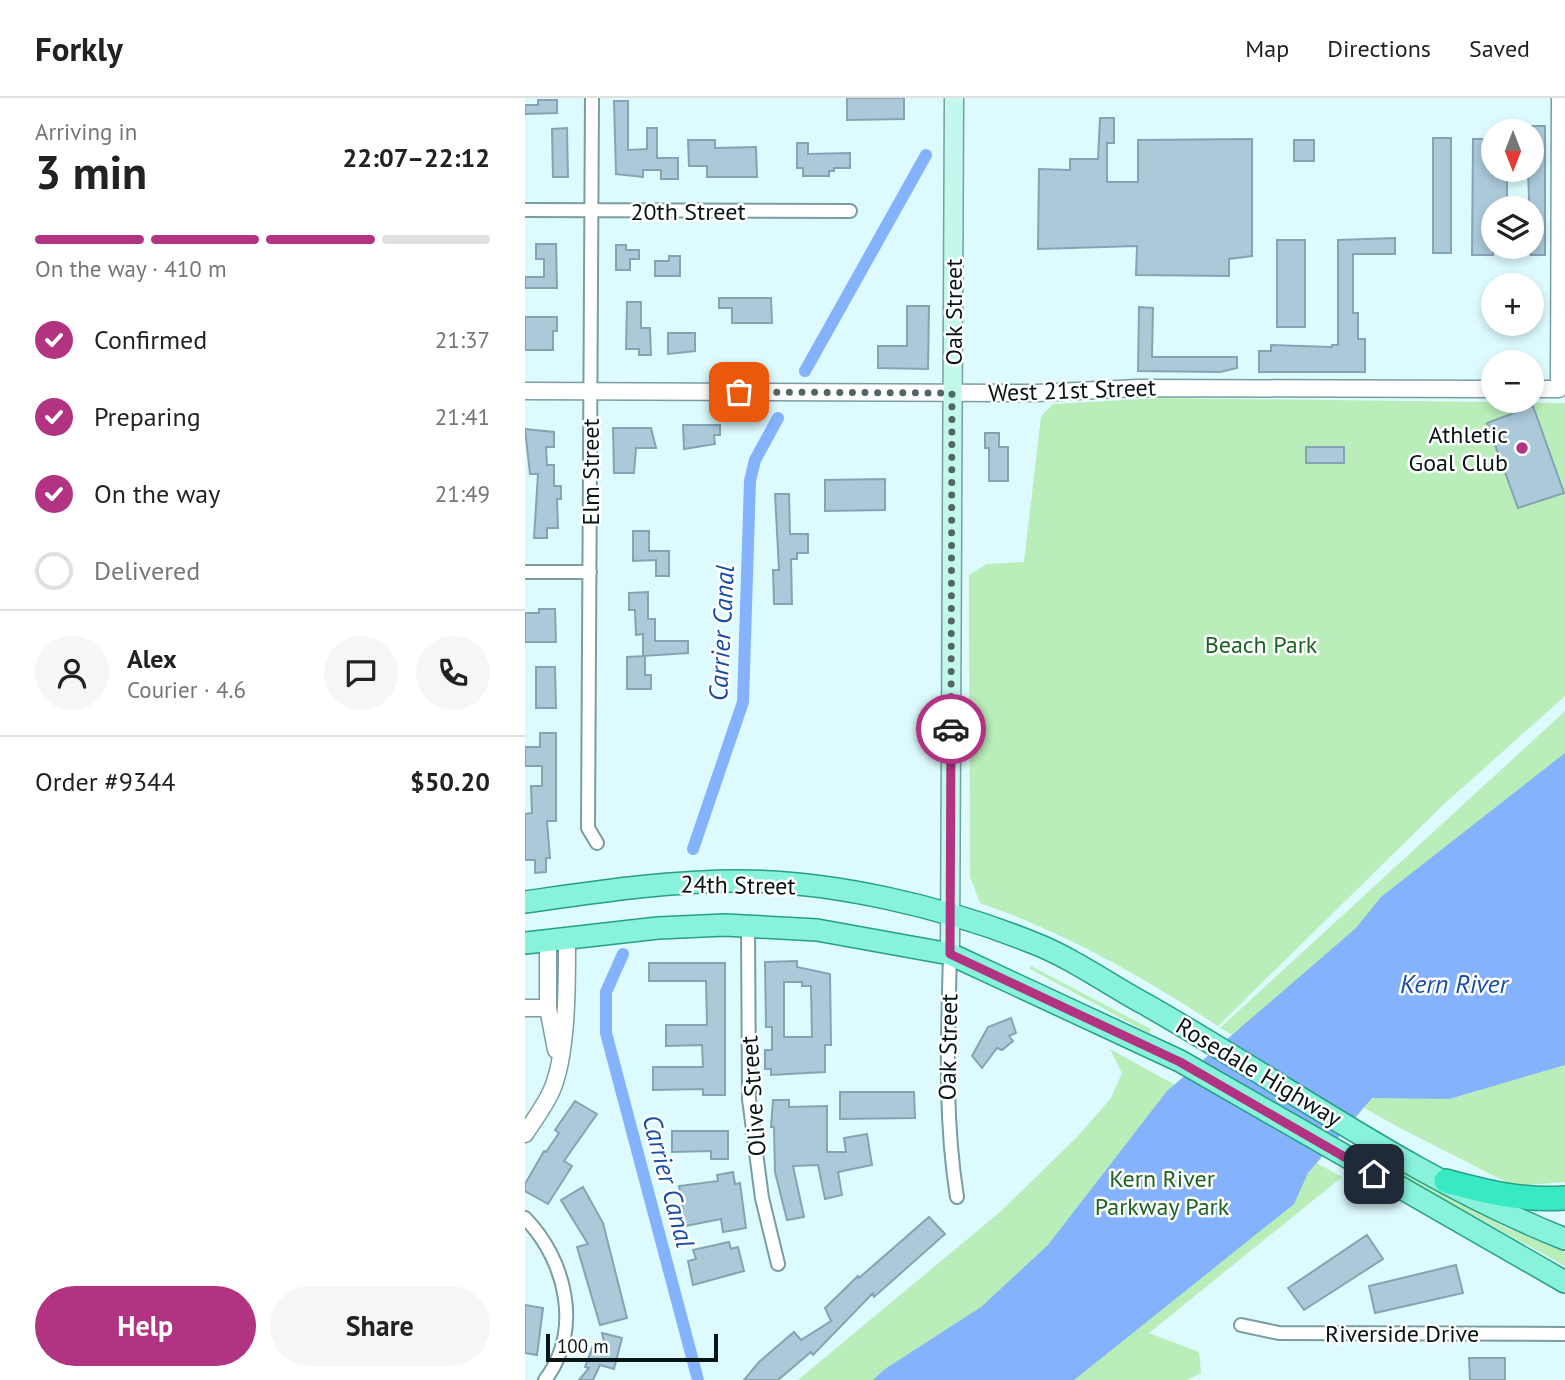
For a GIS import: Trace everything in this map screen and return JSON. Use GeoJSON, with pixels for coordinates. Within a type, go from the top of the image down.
{"type":"FeatureCollection","features":[{"type":"Feature","properties":{"kind":"highway"},"geometry":{"type":"LineString","coordinates":[[1446,1181],[1499,1196],[1565,1198]]}},
{"type":"Feature","properties":{"kind":"main road","name":"Oak Street"},"geometry":{"type":"LineString","coordinates":[[950,954],[954,98]]}},
{"type":"Feature","properties":{"kind":"main road","name":"24th Street"},"geometry":{"type":"LineString","coordinates":[[525,902],[642,886],[753,881],[822,888],[950,912]]}},
{"type":"Feature","properties":{"kind":"main road","name":"Rosedale Highway"},"geometry":{"type":"LineString","coordinates":[[950,912],[1034,943],[1184,1026],[1386,1148],[1480,1200],[1565,1239]]}},
{"type":"Feature","properties":{"kind":"main road","name":"24th Street"},"geometry":{"type":"LineString","coordinates":[[525,943],[701,925],[748,926],[840,933],[950,954]]}},
{"type":"Feature","properties":{"kind":"main road","name":"Rosedale Highway"},"geometry":{"type":"LineString","coordinates":[[950,954],[1180,1062],[1565,1282]]}},
{"type":"Feature","properties":{"kind":"street","name":"Elm Street"},"geometry":{"type":"LineString","coordinates":[[591,98],[588,828],[597,843]]}},
{"type":"Feature","properties":{"kind":"street"},"geometry":{"type":"LineString","coordinates":[[1544,389],[1562,389],[1560,98]]}},
{"type":"Feature","properties":{"kind":"street","name":"20th Street"},"geometry":{"type":"LineString","coordinates":[[525,210],[850,211]]}},
{"type":"Feature","properties":{"kind":"street","name":"West 21st Street"},"geometry":{"type":"LineString","coordinates":[[525,391],[1078,393],[1137,388],[1481,389]]}},
{"type":"Feature","properties":{"kind":"street"},"geometry":{"type":"LineString","coordinates":[[525,572],[590,572]]}},
{"type":"Feature","properties":{"kind":"street","name":"Olive Street"},"geometry":{"type":"LineString","coordinates":[[748,926],[750,1109],[762,1198],[778,1264]]}},
{"type":"Feature","properties":{"kind":"street"},"geometry":{"type":"LineString","coordinates":[[557,940],[548,1008],[558,1063]]}},
{"type":"Feature","properties":{"kind":"street"},"geometry":{"type":"LineString","coordinates":[[525,1134],[552,1090],[558,1063],[567,1007],[557,940]]}},
{"type":"Feature","properties":{"kind":"street","name":"Oak Street"},"geometry":{"type":"LineString","coordinates":[[950,954],[947,1091],[950,1147],[957,1197]]}},
{"type":"Feature","properties":{"kind":"street"},"geometry":{"type":"LineString","coordinates":[[525,1008],[548,1008]]}},
{"type":"Feature","properties":{"kind":"street"},"geometry":{"type":"LineString","coordinates":[[525,1218],[546,1244],[555,1261],[567,1311],[563,1347],[545,1380]]}},
{"type":"Feature","properties":{"kind":"street","name":"Riverside Drive"},"geometry":{"type":"LineString","coordinates":[[1241,1325],[1279,1333],[1565,1334]]}},
{"type":"Feature","properties":{"kind":"green space","name":"Beach Park"},"geometry":{"type":"Polygon","coordinates":[[[1159,398],[1481,402],[1481,413],[1544,413],[1544,403],[1565,403],[1565,696],[1443,805],[1218,1026],[1073,942],[980,903],[970,877],[969,575],[987,564],[1024,562],[1041,416],[1053,404],[1159,398]]]}},
{"type":"Feature","properties":{"kind":"green space"},"geometry":{"type":"Polygon","coordinates":[[[1565,711],[1565,1182],[1514,1186],[1400,1128],[1220,1028],[1565,711]]]}},
{"type":"Feature","properties":{"kind":"green space"},"geometry":{"type":"Polygon","coordinates":[[[1031,966],[1151,1029],[1149,1033],[1030,969],[1031,966]]]}},
{"type":"Feature","properties":{"kind":"green space","name":"Kern River Parkway Park"},"geometry":{"type":"Polygon","coordinates":[[[1110,1049],[1342,1177],[1149,1333],[1199,1352],[1201,1373],[1187,1380],[798,1380],[1000,1212],[1078,1136],[1111,1098],[1122,1073],[1110,1049]]]}},
{"type":"Feature","properties":{"kind":"green space"},"geometry":{"type":"Polygon","coordinates":[[[1400,1170],[1505,1227],[1565,1252],[1565,1266],[1399,1174],[1400,1170]]]}},
{"type":"Feature","properties":{"kind":"water","name":"Kern River"},"geometry":{"type":"Polygon","coordinates":[[[1565,753],[1565,1065],[1449,1099],[1372,1098],[1308,1173],[1294,1204],[1074,1380],[873,1380],[885,1369],[981,1307],[1048,1245],[1167,1091],[1356,928],[1381,897],[1565,753]]]}},
{"type":"Feature","properties":{"kind":"building"},"geometry":{"type":"Polygon","coordinates":[[[847,98],[904,98],[904,119],[847,120],[847,98]]]}},
{"type":"Feature","properties":{"kind":"building"},"geometry":{"type":"Polygon","coordinates":[[[538,100],[557,100],[557,113],[525,114],[525,105],[538,105],[538,100]]]}},
{"type":"Feature","properties":{"kind":"building"},"geometry":{"type":"Polygon","coordinates":[[[614,101],[628,101],[628,150],[647,149],[647,128],[657,128],[657,158],[678,158],[678,179],[661,179],[661,170],[643,170],[643,177],[616,174],[614,101]]]}},
{"type":"Feature","properties":{"kind":"building"},"geometry":{"type":"Polygon","coordinates":[[[1100,118],[1114,118],[1114,143],[1107,143],[1107,182],[1138,182],[1138,140],[1252,139],[1252,256],[1229,259],[1229,276],[1136,275],[1137,246],[1038,249],[1039,169],[1070,170],[1070,159],[1098,159],[1100,118]]]}},
{"type":"Feature","properties":{"kind":"building"},"geometry":{"type":"Polygon","coordinates":[[[1545,126],[1545,255],[1544,196],[1529,196],[1528,182],[1544,182],[1545,126]]]}},
{"type":"Feature","properties":{"kind":"building"},"geometry":{"type":"Polygon","coordinates":[[[567,128],[568,177],[553,177],[552,129],[567,128]]]}},
{"type":"Feature","properties":{"kind":"building"},"geometry":{"type":"Polygon","coordinates":[[[1433,138],[1451,138],[1451,253],[1433,253],[1433,138]]]}},
{"type":"Feature","properties":{"kind":"building"},"geometry":{"type":"Polygon","coordinates":[[[1473,139],[1481,139],[1481,182],[1507,182],[1507,196],[1481,196],[1481,255],[1472,255],[1473,139]]]}},
{"type":"Feature","properties":{"kind":"building"},"geometry":{"type":"Polygon","coordinates":[[[688,140],[715,140],[715,148],[756,147],[757,177],[707,177],[707,166],[689,166],[688,140]]]}},
{"type":"Feature","properties":{"kind":"building"},"geometry":{"type":"Polygon","coordinates":[[[1294,140],[1314,140],[1314,161],[1294,161],[1294,140]]]}},
{"type":"Feature","properties":{"kind":"building"},"geometry":{"type":"Polygon","coordinates":[[[797,143],[808,143],[808,154],[850,153],[850,168],[834,168],[834,171],[829,171],[829,176],[803,176],[803,168],[797,168],[797,143]]]}},
{"type":"Feature","properties":{"kind":"building"},"geometry":{"type":"Polygon","coordinates":[[[1395,238],[1395,254],[1353,254],[1353,313],[1358,313],[1358,339],[1365,339],[1365,372],[1259,372],[1259,351],[1271,351],[1271,345],[1338,345],[1338,240],[1395,238]]]}},
{"type":"Feature","properties":{"kind":"building"},"geometry":{"type":"Polygon","coordinates":[[[1277,240],[1305,240],[1305,327],[1277,327],[1277,240]]]}},
{"type":"Feature","properties":{"kind":"building"},"geometry":{"type":"Polygon","coordinates":[[[536,244],[556,244],[557,288],[525,288],[525,277],[544,277],[544,259],[536,259],[536,244]]]}},
{"type":"Feature","properties":{"kind":"building"},"geometry":{"type":"Polygon","coordinates":[[[616,245],[626,245],[626,250],[639,250],[639,259],[630,259],[630,270],[616,270],[616,245]]]}},
{"type":"Feature","properties":{"kind":"building"},"geometry":{"type":"Polygon","coordinates":[[[669,256],[680,256],[680,276],[655,276],[655,261],[669,261],[669,256]]]}},
{"type":"Feature","properties":{"kind":"building"},"geometry":{"type":"Polygon","coordinates":[[[719,298],[771,298],[772,323],[732,323],[732,308],[719,308],[719,298]]]}},
{"type":"Feature","properties":{"kind":"building"},"geometry":{"type":"Polygon","coordinates":[[[627,302],[641,302],[641,328],[650,328],[651,355],[639,355],[639,349],[626,349],[627,302]]]}},
{"type":"Feature","properties":{"kind":"building"},"geometry":{"type":"Polygon","coordinates":[[[907,306],[929,306],[928,369],[878,368],[878,346],[907,346],[907,306]]]}},
{"type":"Feature","properties":{"kind":"building"},"geometry":{"type":"Polygon","coordinates":[[[1139,307],[1153,308],[1152,357],[1237,357],[1237,368],[1220,372],[1138,371],[1139,307]]]}},
{"type":"Feature","properties":{"kind":"building"},"geometry":{"type":"Polygon","coordinates":[[[525,317],[557,317],[557,331],[553,331],[553,350],[525,350],[525,317]]]}},
{"type":"Feature","properties":{"kind":"building"},"geometry":{"type":"Polygon","coordinates":[[[668,333],[695,333],[695,351],[668,354],[668,333]]]}},
{"type":"Feature","properties":{"kind":"building"},"geometry":{"type":"Polygon","coordinates":[[[1514,413],[1535,413],[1564,493],[1518,508],[1487,423],[1514,413]]]}},
{"type":"Feature","properties":{"kind":"building"},"geometry":{"type":"Polygon","coordinates":[[[683,425],[720,425],[720,435],[714,435],[715,444],[684,449],[683,425]]]}},
{"type":"Feature","properties":{"kind":"building"},"geometry":{"type":"Polygon","coordinates":[[[613,428],[651,428],[656,448],[636,448],[634,473],[614,473],[613,428]]]}},
{"type":"Feature","properties":{"kind":"building"},"geometry":{"type":"Polygon","coordinates":[[[525,429],[554,432],[554,447],[546,447],[547,465],[554,465],[554,486],[561,486],[561,499],[557,499],[558,528],[547,528],[547,538],[534,538],[538,474],[530,474],[525,429]]]}},
{"type":"Feature","properties":{"kind":"building"},"geometry":{"type":"Polygon","coordinates":[[[985,433],[999,433],[999,447],[1008,447],[1008,481],[989,481],[989,448],[985,448],[985,433]]]}},
{"type":"Feature","properties":{"kind":"building"},"geometry":{"type":"Polygon","coordinates":[[[1306,447],[1344,447],[1344,463],[1306,463],[1306,447]]]}},
{"type":"Feature","properties":{"kind":"building"},"geometry":{"type":"Polygon","coordinates":[[[885,479],[885,510],[825,511],[825,480],[885,479]]]}},
{"type":"Feature","properties":{"kind":"building"},"geometry":{"type":"Polygon","coordinates":[[[775,494],[789,494],[790,534],[808,534],[808,553],[797,553],[797,559],[791,559],[792,604],[774,604],[773,570],[779,570],[775,494]]]}},
{"type":"Feature","properties":{"kind":"building"},"geometry":{"type":"Polygon","coordinates":[[[633,531],[649,531],[649,551],[669,551],[669,576],[656,576],[656,560],[633,561],[633,531]]]}},
{"type":"Feature","properties":{"kind":"building"},"geometry":{"type":"Polygon","coordinates":[[[648,592],[648,619],[655,619],[655,641],[688,641],[688,653],[643,656],[643,634],[636,635],[635,610],[629,610],[629,593],[648,592]]]}},
{"type":"Feature","properties":{"kind":"building"},"geometry":{"type":"Polygon","coordinates":[[[539,609],[555,609],[556,642],[525,642],[525,613],[539,613],[539,609]]]}},
{"type":"Feature","properties":{"kind":"building"},"geometry":{"type":"Polygon","coordinates":[[[645,656],[645,675],[651,675],[651,689],[627,689],[627,657],[645,656]]]}},
{"type":"Feature","properties":{"kind":"building"},"geometry":{"type":"Polygon","coordinates":[[[536,667],[555,667],[556,708],[536,708],[536,667]]]}},
{"type":"Feature","properties":{"kind":"building"},"geometry":{"type":"Polygon","coordinates":[[[540,733],[556,733],[556,821],[547,821],[550,858],[546,858],[546,872],[535,873],[535,860],[525,860],[525,814],[532,813],[531,786],[542,786],[542,766],[525,766],[525,747],[540,747],[540,733]]]}},
{"type":"Feature","properties":{"kind":"building"},"geometry":{"type":"Polygon","coordinates":[[[797,961],[797,967],[830,974],[831,1045],[825,1045],[825,1072],[771,1075],[771,1069],[765,1069],[765,1050],[772,1050],[772,1027],[766,1027],[765,962],[797,961]],[[784,982],[784,1037],[812,1037],[811,986],[802,986],[802,982],[784,982]]]}},
{"type":"Feature","properties":{"kind":"building"},"geometry":{"type":"Polygon","coordinates":[[[649,963],[725,963],[725,1095],[703,1095],[703,1089],[653,1090],[653,1067],[703,1067],[702,1045],[666,1046],[666,1025],[707,1025],[706,981],[649,981],[649,963]]]}},
{"type":"Feature","properties":{"kind":"building"},"geometry":{"type":"Polygon","coordinates":[[[1011,1018],[1016,1033],[1009,1036],[1013,1041],[1002,1050],[997,1048],[982,1068],[972,1056],[988,1027],[1011,1018]]]}},
{"type":"Feature","properties":{"kind":"building"},"geometry":{"type":"Polygon","coordinates":[[[840,1092],[914,1092],[915,1118],[840,1119],[840,1092]]]}},
{"type":"Feature","properties":{"kind":"building"},"geometry":{"type":"Polygon","coordinates":[[[773,1100],[789,1100],[789,1107],[827,1106],[827,1152],[846,1152],[844,1138],[867,1134],[872,1165],[838,1172],[842,1195],[825,1199],[818,1165],[793,1166],[804,1217],[787,1220],[775,1172],[774,1127],[771,1127],[773,1100]]]}},
{"type":"Feature","properties":{"kind":"building"},"geometry":{"type":"Polygon","coordinates":[[[575,1101],[597,1114],[564,1161],[572,1166],[548,1204],[525,1191],[525,1184],[544,1151],[546,1152],[559,1133],[555,1130],[575,1101]]]}},
{"type":"Feature","properties":{"kind":"building"},"geometry":{"type":"Polygon","coordinates":[[[672,1131],[728,1131],[728,1159],[711,1159],[711,1151],[672,1152],[672,1131]]]}},
{"type":"Feature","properties":{"kind":"building"},"geometry":{"type":"Polygon","coordinates":[[[733,1172],[735,1184],[740,1183],[746,1228],[723,1232],[721,1219],[680,1227],[676,1212],[683,1211],[679,1186],[718,1181],[717,1175],[733,1172]]]}},
{"type":"Feature","properties":{"kind":"building"},"geometry":{"type":"Polygon","coordinates":[[[583,1187],[603,1223],[627,1318],[600,1325],[577,1247],[588,1244],[561,1200],[583,1187]]]}},
{"type":"Feature","properties":{"kind":"building"},"geometry":{"type":"Polygon","coordinates":[[[929,1217],[945,1234],[874,1297],[873,1293],[813,1355],[811,1352],[778,1380],[744,1380],[759,1362],[794,1332],[801,1340],[831,1321],[825,1308],[858,1276],[859,1278],[929,1217]]]}},
{"type":"Feature","properties":{"kind":"building"},"geometry":{"type":"Polygon","coordinates":[[[1367,1235],[1383,1259],[1304,1310],[1288,1288],[1367,1235]]]}},
{"type":"Feature","properties":{"kind":"building"},"geometry":{"type":"Polygon","coordinates":[[[729,1242],[731,1249],[738,1247],[744,1271],[693,1285],[688,1261],[696,1259],[693,1250],[729,1242]]]}},
{"type":"Feature","properties":{"kind":"building"},"geometry":{"type":"Polygon","coordinates":[[[1456,1265],[1463,1293],[1375,1313],[1369,1286],[1456,1265]]]}},
{"type":"Feature","properties":{"kind":"building"},"geometry":{"type":"Polygon","coordinates":[[[525,1305],[543,1308],[537,1355],[525,1353],[525,1305]]]}},
{"type":"Feature","properties":{"kind":"building"},"geometry":{"type":"Polygon","coordinates":[[[602,1333],[622,1338],[614,1369],[600,1365],[593,1380],[579,1380],[589,1368],[585,1367],[594,1343],[605,1346],[602,1333]]]}},
{"type":"Feature","properties":{"kind":"building"},"geometry":{"type":"Polygon","coordinates":[[[1469,1358],[1505,1358],[1505,1380],[1470,1380],[1469,1358]]]}},
{"type":"Feature","properties":{"kind":"waterway"},"geometry":{"type":"LineString","coordinates":[[805,371],[926,155]]}},
{"type":"Feature","properties":{"kind":"waterway","name":"Carrier Canal"},"geometry":{"type":"LineString","coordinates":[[693,849],[743,702],[750,481],[755,460],[778,418]]}},
{"type":"Feature","properties":{"kind":"waterway","name":"Carrier Canal"},"geometry":{"type":"LineString","coordinates":[[623,954],[606,992],[606,1033],[698,1380]]}},
{"type":"Feature","properties":{"kind":"way so far"},"geometry":{"type":"LineString","coordinates":[[739,392],[952,393],[951,729]]}},
{"type":"Feature","properties":{"kind":"place","name":"Athletic Goal Club"},"geometry":{"type":"Point","coordinates":[1522,448]}},
{"type":"Feature","properties":{"kind":"route"},"geometry":{"type":"LineString","coordinates":[[951,729],[950,954],[1180,1062],[1374,1174]]}}]}
